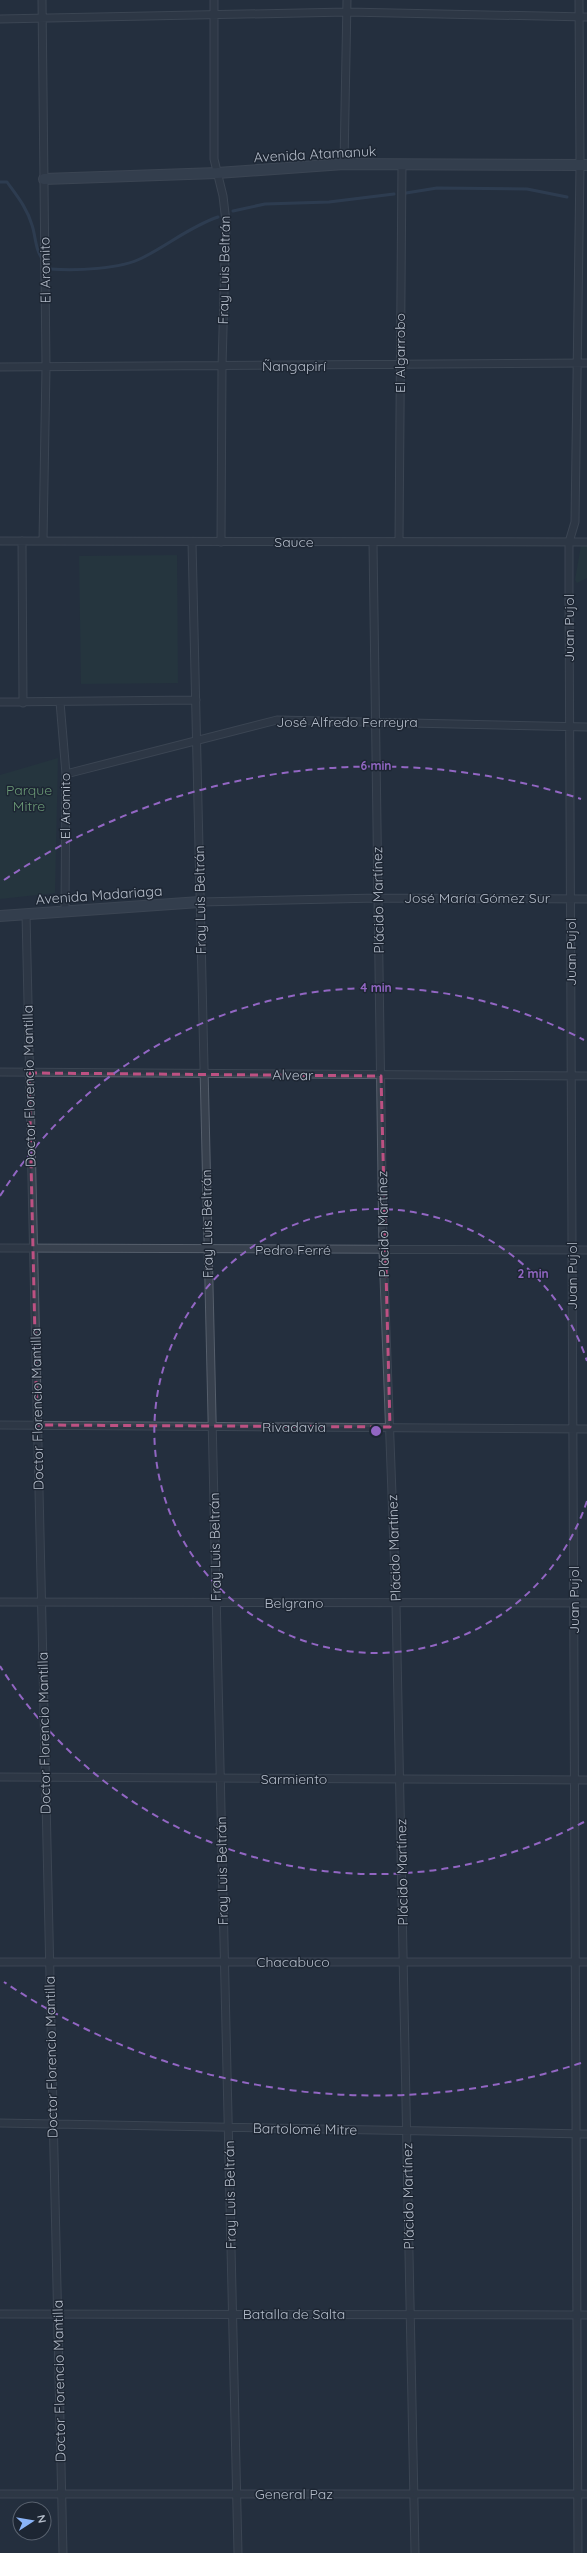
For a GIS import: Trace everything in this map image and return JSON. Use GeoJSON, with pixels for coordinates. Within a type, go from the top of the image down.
{"type":"FeatureCollection","features":[{"type":"Feature","properties":{"kind":"street","name":"El Aromito"},"geometry":{"type":"LineString","coordinates":[[42,0],[46,367],[43,541]]}},
{"type":"Feature","properties":{"kind":"street","name":"Fray Luis Beltrán"},"geometry":{"type":"LineString","coordinates":[[214,0],[214,160],[226,222],[222,366],[221,542]]}},
{"type":"Feature","properties":{"kind":"street"},"geometry":{"type":"LineString","coordinates":[[344,164],[347,0]]}},
{"type":"Feature","properties":{"kind":"street","name":"Juan Pujol"},"geometry":{"type":"LineString","coordinates":[[578,2553],[569,542],[576,522],[578,363],[584,165],[579,0]]}},
{"type":"Feature","properties":{"kind":"street"},"geometry":{"type":"LineString","coordinates":[[0,19],[347,12],[587,17]]}},
{"type":"Feature","properties":{"kind":"street","name":"Avenida Atamanuk"},"geometry":{"type":"LineString","coordinates":[[44,179],[217,173],[344,164],[584,165]]}},
{"type":"Feature","properties":{"kind":"street","name":"El Algarrobo"},"geometry":{"type":"LineString","coordinates":[[400,541],[402,164]]}},
{"type":"Feature","properties":{"kind":"street","name":"Ñangapirí"},"geometry":{"type":"LineString","coordinates":[[0,367],[587,363]]}},
{"type":"Feature","properties":{"kind":"street","name":"Sauce"},"geometry":{"type":"LineString","coordinates":[[0,541],[373,543],[400,541],[587,542]]}},
{"type":"Feature","properties":{"kind":"street"},"geometry":{"type":"LineString","coordinates":[[22,541],[23,702]]}},
{"type":"Feature","properties":{"kind":"street","name":"Fray Luis Beltrán"},"geometry":{"type":"LineString","coordinates":[[192,542],[238,2553]]}},
{"type":"Feature","properties":{"kind":"street","name":"Plácido Martínez"},"geometry":{"type":"LineString","coordinates":[[373,543],[377,721],[383,1250],[396,1603],[415,2553]]}},
{"type":"Feature","properties":{"kind":"street"},"geometry":{"type":"LineString","coordinates":[[0,702],[196,700]]}},
{"type":"Feature","properties":{"kind":"street","name":"El Aromito"},"geometry":{"type":"LineString","coordinates":[[60,702],[66,774],[65,910]]}},
{"type":"Feature","properties":{"kind":"street","name":"José Alfredo Ferreyra"},"geometry":{"type":"LineString","coordinates":[[66,774],[196,742],[277,720],[377,721],[587,727]]}},
{"type":"Feature","properties":{"kind":"street","name":"José María Gómez Sur"},"geometry":{"type":"LineString","coordinates":[[200,902],[378,898],[587,899]]}},
{"type":"Feature","properties":{"kind":"street","name":"Avenida Madariaga"},"geometry":{"type":"LineString","coordinates":[[0,916],[65,910],[200,902]]}},
{"type":"Feature","properties":{"kind":"street","name":"Doctor Florencio Mantilla"},"geometry":{"type":"LineString","coordinates":[[26,914],[63,2553]]}},
{"type":"Feature","properties":{"kind":"street","name":"Alvear"},"geometry":{"type":"LineString","coordinates":[[0,1072],[381,1076],[587,1076]]}},
{"type":"Feature","properties":{"kind":"street","name":"Pedro Ferré"},"geometry":{"type":"LineString","coordinates":[[0,1248],[587,1250]]}},
{"type":"Feature","properties":{"kind":"street","name":"Rivadavia"},"geometry":{"type":"LineString","coordinates":[[0,1425],[587,1429]]}},
{"type":"Feature","properties":{"kind":"street","name":"Belgrano"},"geometry":{"type":"LineString","coordinates":[[0,1602],[587,1603]]}},
{"type":"Feature","properties":{"kind":"street","name":"Sarmiento"},"geometry":{"type":"LineString","coordinates":[[0,1778],[587,1780]]}},
{"type":"Feature","properties":{"kind":"street","name":"Chacabuco"},"geometry":{"type":"LineString","coordinates":[[0,1962],[587,1962]]}},
{"type":"Feature","properties":{"kind":"street","name":"Bartolomé Mitre"},"geometry":{"type":"LineString","coordinates":[[0,2123],[587,2134]]}},
{"type":"Feature","properties":{"kind":"street","name":"Batalla de Salta"},"geometry":{"type":"LineString","coordinates":[[0,2314],[587,2315]]}},
{"type":"Feature","properties":{"kind":"street","name":"General Paz"},"geometry":{"type":"LineString","coordinates":[[0,2494],[587,2494]]}},
{"type":"Feature","properties":{"kind":"highlighted area"},"geometry":{"type":"Polygon","coordinates":[[[29,1073],[381,1076],[390,1427],[37,1425],[29,1073]]]}},
{"type":"Feature","properties":{"kind":"green space"},"geometry":{"type":"Polygon","coordinates":[[[581,545],[587,545],[587,578],[577,583],[575,580],[581,545]]]}},
{"type":"Feature","properties":{"kind":"green space"},"geometry":{"type":"Polygon","coordinates":[[[177,555],[178,683],[81,684],[79,556],[177,555]]]}},
{"type":"Feature","properties":{"kind":"green space","name":"Parque Mitre"},"geometry":{"type":"Polygon","coordinates":[[[58,758],[55,893],[0,899],[0,775],[58,758]]]}},
{"type":"Feature","properties":{"kind":"waterway"},"geometry":{"type":"LineString","coordinates":[[0,182],[7,182],[25,208],[32,225],[39,253],[44,261]]}},
{"type":"Feature","properties":{"kind":"waterway"},"geometry":{"type":"LineString","coordinates":[[406,193],[437,188],[527,189],[567,197]]}},
{"type":"Feature","properties":{"kind":"waterway"},"geometry":{"type":"LineString","coordinates":[[233,211],[265,204],[329,202],[394,194]]}},
{"type":"Feature","properties":{"kind":"waterway"},"geometry":{"type":"LineString","coordinates":[[51,269],[72,270],[110,267],[133,262],[152,253],[198,225],[218,217]]}}]}
